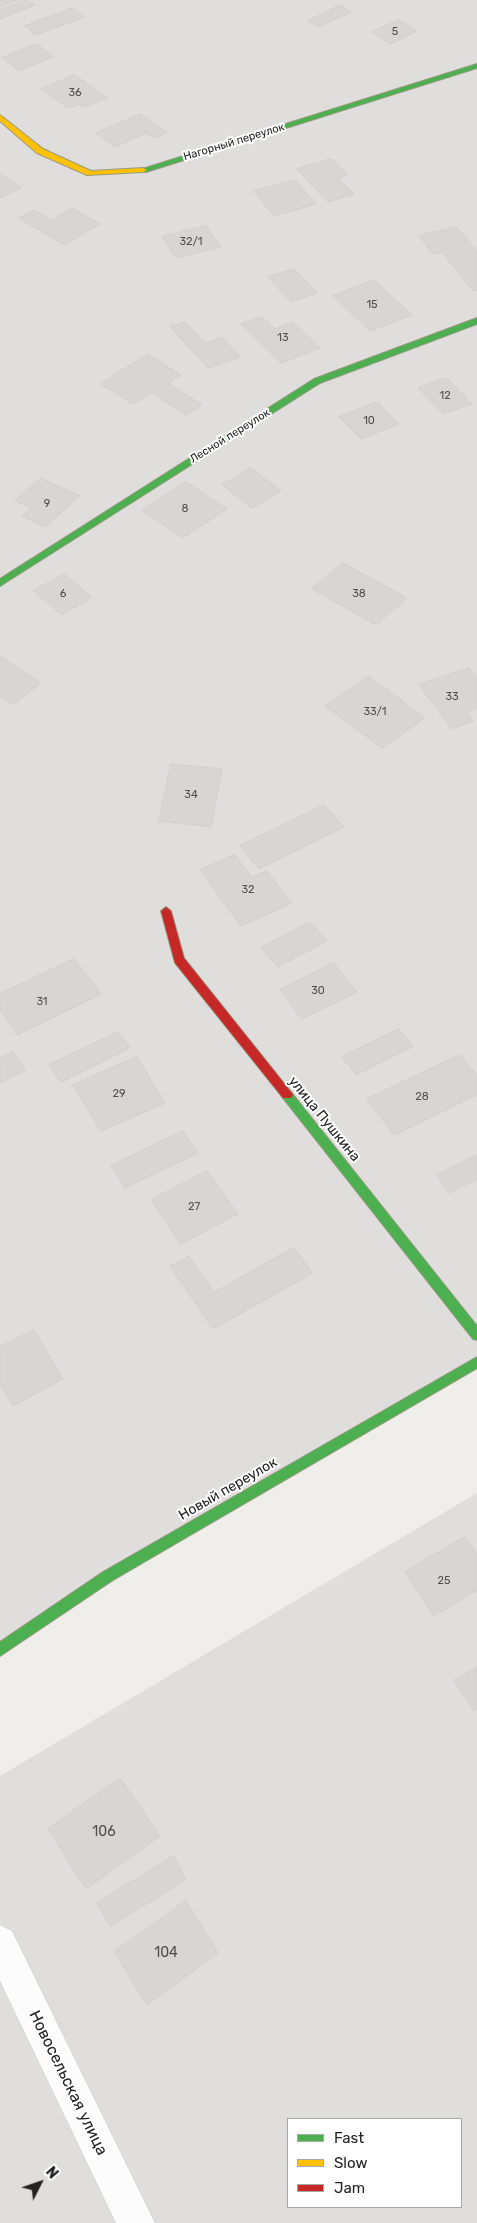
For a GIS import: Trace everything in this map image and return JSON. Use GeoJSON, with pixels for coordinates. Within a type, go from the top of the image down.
{"type":"FeatureCollection","features":[{"type":"Feature","properties":{"kind":"street","name":"Нагорный переулок"},"geometry":{"type":"LineString","coordinates":[[0,117],[40,151],[90,173],[139,171],[477,66]]}},
{"type":"Feature","properties":{"kind":"street","name":"Лесной переулок"},"geometry":{"type":"LineString","coordinates":[[0,583],[317,381],[477,321]]}},
{"type":"Feature","properties":{"kind":"street","name":"улица Пушкина"},"geometry":{"type":"LineString","coordinates":[[166,912],[178,960],[477,1335]]}},
{"type":"Feature","properties":{"kind":"street","name":"Новый переулок"},"geometry":{"type":"LineString","coordinates":[[0,1650],[108,1576],[477,1362]]}},
{"type":"Feature","properties":{"kind":"street","name":"Новосельская улица"},"geometry":{"type":"LineString","coordinates":[[0,1943],[136,2223]]}},
{"type":"Feature","properties":{"kind":"shaded area"},"geometry":{"type":"Polygon","coordinates":[[[0,0],[477,0],[477,1362],[0,1650],[0,0]]]}},
{"type":"Feature","properties":{"kind":"shaded area"},"geometry":{"type":"Polygon","coordinates":[[[477,1493],[477,2223],[0,2223],[0,1776],[477,1493]]]}},
{"type":"Feature","properties":{"kind":"building"},"geometry":{"type":"Polygon","coordinates":[[[0,0],[17,0],[0,7],[0,0]]]}},
{"type":"Feature","properties":{"kind":"building"},"geometry":{"type":"Polygon","coordinates":[[[26,0],[35,5],[0,19],[0,10],[26,0]]]}},
{"type":"Feature","properties":{"kind":"building"},"geometry":{"type":"Polygon","coordinates":[[[340,5],[351,12],[319,27],[308,21],[340,5]]]}},
{"type":"Feature","properties":{"kind":"building"},"geometry":{"type":"Polygon","coordinates":[[[73,8],[84,17],[36,35],[25,26],[73,8]]]}},
{"type":"Feature","properties":{"kind":"building"},"geometry":{"type":"Polygon","coordinates":[[[399,20],[417,31],[391,44],[372,32],[399,20]]]}},
{"type":"Feature","properties":{"kind":"building"},"geometry":{"type":"Polygon","coordinates":[[[37,44],[54,57],[19,71],[2,58],[37,44]]]}},
{"type":"Feature","properties":{"kind":"building"},"geometry":{"type":"Polygon","coordinates":[[[75,75],[108,98],[85,107],[80,104],[68,108],[41,89],[75,75]]]}},
{"type":"Feature","properties":{"kind":"building"},"geometry":{"type":"Polygon","coordinates":[[[141,114],[167,133],[154,138],[146,133],[115,147],[96,133],[141,114]]]}},
{"type":"Feature","properties":{"kind":"building"},"geometry":{"type":"Polygon","coordinates":[[[332,159],[347,175],[338,178],[354,194],[328,202],[297,169],[332,159]]]}},
{"type":"Feature","properties":{"kind":"building"},"geometry":{"type":"Polygon","coordinates":[[[0,174],[21,188],[0,198],[0,174]]]}},
{"type":"Feature","properties":{"kind":"building"},"geometry":{"type":"Polygon","coordinates":[[[295,180],[316,204],[274,216],[254,191],[295,180]]]}},
{"type":"Feature","properties":{"kind":"building"},"geometry":{"type":"Polygon","coordinates":[[[72,208],[100,224],[65,245],[19,218],[34,210],[52,220],[72,208]]]}},
{"type":"Feature","properties":{"kind":"building"},"geometry":{"type":"Polygon","coordinates":[[[206,226],[221,247],[176,258],[162,237],[206,226]]]}},
{"type":"Feature","properties":{"kind":"building"},"geometry":{"type":"Polygon","coordinates":[[[457,227],[477,251],[477,290],[473,291],[442,252],[433,254],[419,236],[457,227]]]}},
{"type":"Feature","properties":{"kind":"building"},"geometry":{"type":"Polygon","coordinates":[[[294,269],[317,293],[291,302],[268,277],[294,269]]]}},
{"type":"Feature","properties":{"kind":"building"},"geometry":{"type":"Polygon","coordinates":[[[374,280],[412,315],[370,331],[333,296],[374,280]]]}},
{"type":"Feature","properties":{"kind":"building"},"geometry":{"type":"Polygon","coordinates":[[[262,317],[275,329],[293,322],[320,348],[281,363],[241,324],[262,317]]]}},
{"type":"Feature","properties":{"kind":"building"},"geometry":{"type":"Polygon","coordinates":[[[185,322],[205,343],[222,337],[240,357],[208,368],[170,327],[185,322]]]}},
{"type":"Feature","properties":{"kind":"building"},"geometry":{"type":"Polygon","coordinates":[[[148,354],[181,375],[168,383],[202,405],[186,415],[152,393],[133,404],[101,384],[148,354]]]}},
{"type":"Feature","properties":{"kind":"building"},"geometry":{"type":"Polygon","coordinates":[[[447,378],[472,404],[443,414],[418,388],[447,378]]]}},
{"type":"Feature","properties":{"kind":"building"},"geometry":{"type":"Polygon","coordinates":[[[378,402],[399,424],[361,439],[339,417],[378,402]]]}},
{"type":"Feature","properties":{"kind":"building"},"geometry":{"type":"Polygon","coordinates":[[[251,468],[281,491],[252,508],[222,485],[251,468]]]}},
{"type":"Feature","properties":{"kind":"building"},"geometry":{"type":"Polygon","coordinates":[[[41,478],[80,496],[45,527],[22,516],[31,508],[15,501],[41,478]]]}},
{"type":"Feature","properties":{"kind":"building"},"geometry":{"type":"Polygon","coordinates":[[[186,482],[227,509],[183,538],[142,510],[186,482]]]}},
{"type":"Feature","properties":{"kind":"building"},"geometry":{"type":"Polygon","coordinates":[[[343,563],[407,598],[376,625],[312,589],[343,563]]]}},
{"type":"Feature","properties":{"kind":"building"},"geometry":{"type":"Polygon","coordinates":[[[64,574],[92,597],[62,615],[34,591],[64,574]]]}},
{"type":"Feature","properties":{"kind":"building"},"geometry":{"type":"Polygon","coordinates":[[[0,656],[41,683],[13,705],[0,696],[0,656]]]}},
{"type":"Feature","properties":{"kind":"building"},"geometry":{"type":"Polygon","coordinates":[[[469,668],[477,678],[477,708],[467,712],[473,721],[452,729],[419,685],[469,668]]]}},
{"type":"Feature","properties":{"kind":"building"},"geometry":{"type":"Polygon","coordinates":[[[369,676],[425,718],[382,748],[325,706],[369,676]]]}},
{"type":"Feature","properties":{"kind":"building"},"geometry":{"type":"Polygon","coordinates":[[[171,764],[222,769],[211,827],[159,821],[171,764]]]}},
{"type":"Feature","properties":{"kind":"building"},"geometry":{"type":"Polygon","coordinates":[[[324,805],[344,827],[259,869],[240,846],[324,805]]]}},
{"type":"Feature","properties":{"kind":"building"},"geometry":{"type":"Polygon","coordinates":[[[235,855],[252,877],[267,871],[292,903],[241,926],[200,870],[235,855]]]}},
{"type":"Feature","properties":{"kind":"building"},"geometry":{"type":"Polygon","coordinates":[[[310,922],[327,941],[278,967],[261,948],[310,922]]]}},
{"type":"Feature","properties":{"kind":"building"},"geometry":{"type":"Polygon","coordinates":[[[74,959],[101,994],[17,1035],[0,1010],[0,994],[74,959]]]}},
{"type":"Feature","properties":{"kind":"building"},"geometry":{"type":"Polygon","coordinates":[[[334,963],[357,992],[302,1019],[280,990],[334,963]]]}},
{"type":"Feature","properties":{"kind":"building"},"geometry":{"type":"Polygon","coordinates":[[[399,1029],[413,1046],[356,1075],[342,1057],[399,1029]]]}},
{"type":"Feature","properties":{"kind":"building"},"geometry":{"type":"Polygon","coordinates":[[[118,1032],[130,1048],[61,1082],[49,1065],[118,1032]]]}},
{"type":"Feature","properties":{"kind":"building"},"geometry":{"type":"Polygon","coordinates":[[[13,1052],[26,1070],[0,1083],[0,1058],[13,1052]]]}},
{"type":"Feature","properties":{"kind":"building"},"geometry":{"type":"Polygon","coordinates":[[[460,1055],[477,1076],[477,1095],[394,1135],[367,1099],[460,1055]]]}},
{"type":"Feature","properties":{"kind":"building"},"geometry":{"type":"Polygon","coordinates":[[[137,1057],[165,1103],[101,1131],[73,1085],[137,1057]]]}},
{"type":"Feature","properties":{"kind":"building"},"geometry":{"type":"Polygon","coordinates":[[[183,1131],[198,1153],[125,1188],[111,1166],[183,1131]]]}},
{"type":"Feature","properties":{"kind":"building"},"geometry":{"type":"Polygon","coordinates":[[[477,1155],[477,1179],[449,1193],[437,1175],[477,1155]]]}},
{"type":"Feature","properties":{"kind":"building"},"geometry":{"type":"Polygon","coordinates":[[[207,1171],[238,1214],[181,1244],[151,1200],[207,1171]]]}},
{"type":"Feature","properties":{"kind":"building"},"geometry":{"type":"Polygon","coordinates":[[[294,1248],[313,1273],[213,1329],[170,1266],[189,1256],[214,1292],[294,1248]]]}},
{"type":"Feature","properties":{"kind":"building"},"geometry":{"type":"Polygon","coordinates":[[[34,1330],[63,1379],[13,1406],[0,1384],[0,1347],[34,1330]]]}},
{"type":"Feature","properties":{"kind":"building"},"geometry":{"type":"Polygon","coordinates":[[[465,1537],[477,1554],[477,1590],[434,1616],[405,1572],[465,1537]]]}},
{"type":"Feature","properties":{"kind":"building"},"geometry":{"type":"Polygon","coordinates":[[[477,1667],[477,1709],[474,1711],[454,1681],[477,1667]]]}},
{"type":"Feature","properties":{"kind":"building"},"geometry":{"type":"Polygon","coordinates":[[[120,1778],[160,1836],[86,1889],[48,1829],[120,1778]]]}},
{"type":"Feature","properties":{"kind":"building"},"geometry":{"type":"Polygon","coordinates":[[[174,1856],[186,1880],[110,1926],[97,1903],[174,1856]]]}},
{"type":"Feature","properties":{"kind":"building"},"geometry":{"type":"Polygon","coordinates":[[[186,1901],[218,1953],[147,2005],[114,1952],[186,1901]]]}},
{"type":"Feature","properties":{"kind":"traffic: fast"},"geometry":{"type":"LineString","coordinates":[[143,170],[477,66]]}},
{"type":"Feature","properties":{"kind":"traffic: fast"},"geometry":{"type":"LineString","coordinates":[[0,583],[317,381],[477,321]]}},
{"type":"Feature","properties":{"kind":"traffic: fast"},"geometry":{"type":"LineString","coordinates":[[287,1095],[477,1335]]}},
{"type":"Feature","properties":{"kind":"traffic: fast"},"geometry":{"type":"LineString","coordinates":[[0,1650],[108,1576],[477,1362]]}},
{"type":"Feature","properties":{"kind":"traffic: slow"},"geometry":{"type":"LineString","coordinates":[[0,117],[40,151],[90,173],[143,170]]}},
{"type":"Feature","properties":{"kind":"traffic: jam"},"geometry":{"type":"LineString","coordinates":[[166,911],[179,960],[287,1095]]}}]}
